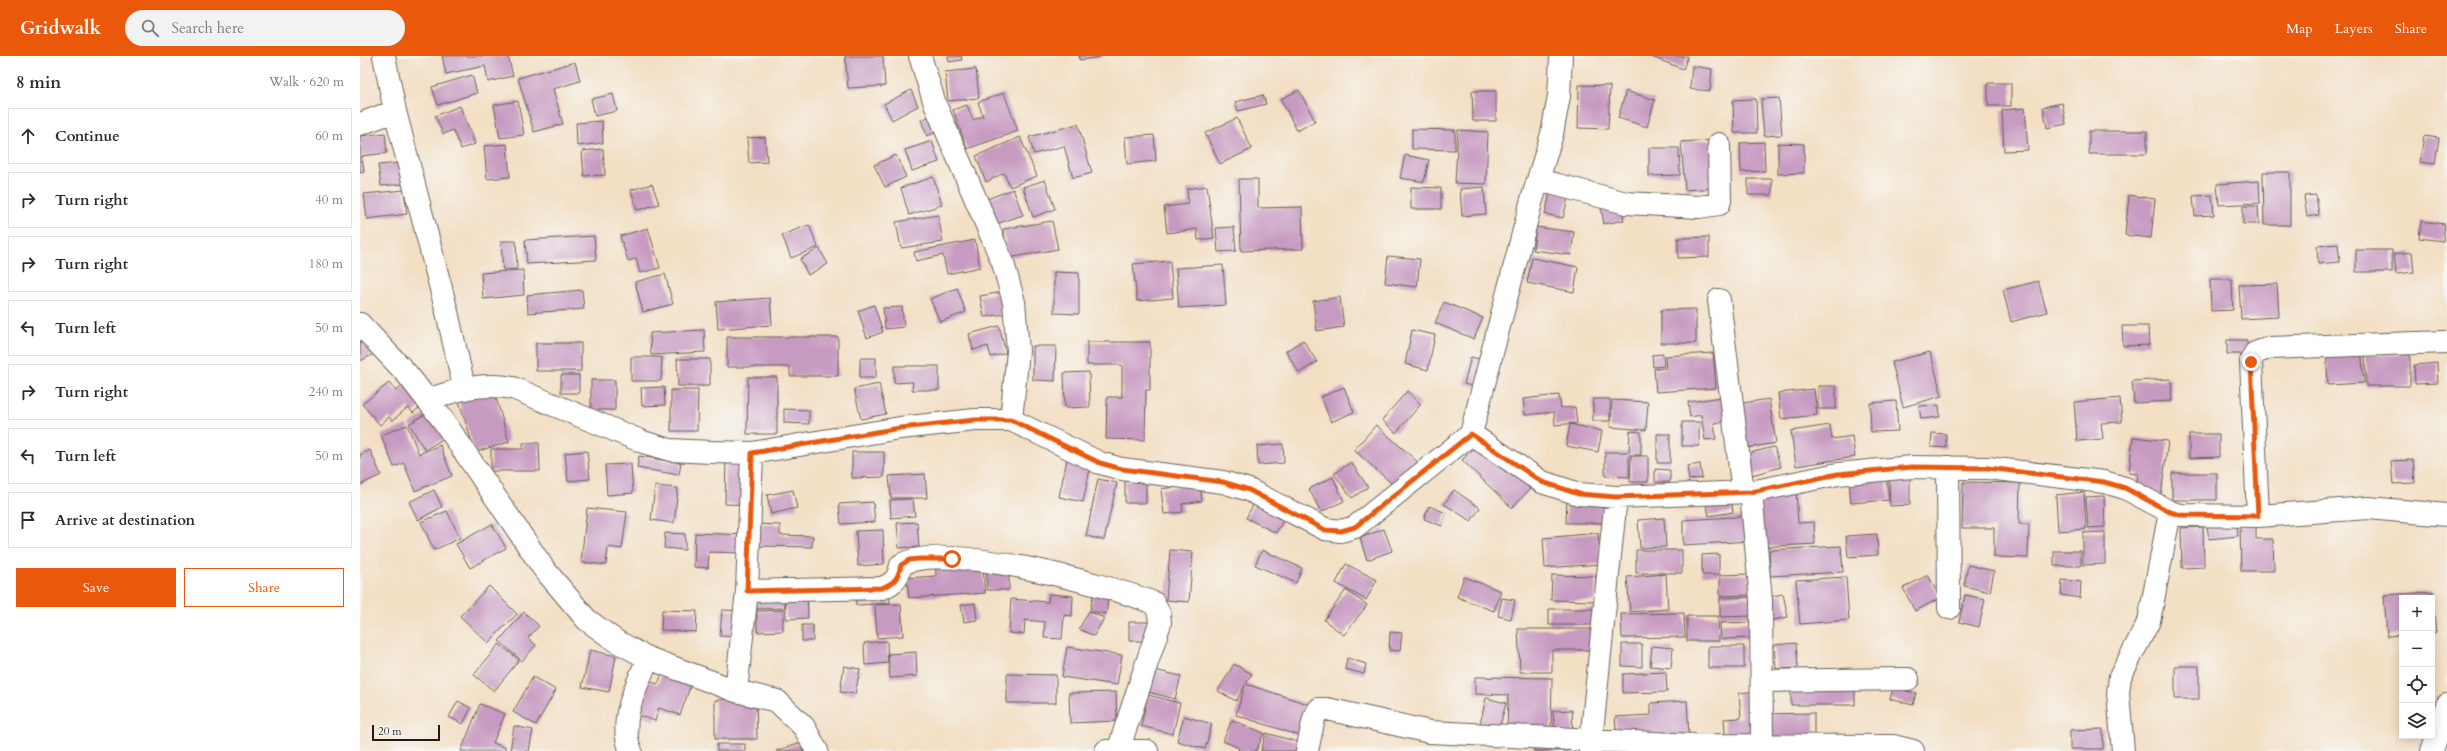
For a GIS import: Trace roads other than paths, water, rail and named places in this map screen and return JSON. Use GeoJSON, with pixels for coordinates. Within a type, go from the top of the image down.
{"type":"FeatureCollection","features":[{"type":"Feature","properties":{"kind":"street"},"geometry":{"type":"LineString","coordinates":[[385,56],[395,111],[447,312],[464,387]]}},
{"type":"Feature","properties":{"kind":"street"},"geometry":{"type":"LineString","coordinates":[[920,56],[935,104],[1003,263],[1014,302],[1018,351],[1011,420]]}},
{"type":"Feature","properties":{"kind":"street"},"geometry":{"type":"LineString","coordinates":[[427,400],[464,387],[495,385],[513,388],[529,393],[588,421],[643,442],[670,450],[752,453],[900,428],[975,420],[1011,420],[1100,463],[1122,469],[1223,482],[1249,490],[1325,530],[1341,531],[1355,527],[1471,434],[1552,134],[1559,96],[1561,56]]}},
{"type":"Feature","properties":{"kind":"street"},"geometry":{"type":"LineString","coordinates":[[360,124],[395,111]]}},
{"type":"Feature","properties":{"kind":"street"},"geometry":{"type":"LineString","coordinates":[[1539,180],[1626,203],[1679,207],[1712,207],[1718,204],[1720,200],[1719,144]]}},
{"type":"Feature","properties":{"kind":"street"},"geometry":{"type":"LineString","coordinates":[[1719,300],[1761,600],[1762,746]]}},
{"type":"Feature","properties":{"kind":"street"},"geometry":{"type":"LineString","coordinates":[[360,324],[407,374],[443,420],[544,569],[565,596],[588,620],[616,641],[648,658],[736,691],[777,701],[804,727],[817,751]]}},
{"type":"Feature","properties":{"kind":"street"},"geometry":{"type":"LineString","coordinates":[[2258,516],[2251,362],[2255,353],[2268,348],[2447,342]]}},
{"type":"Feature","properties":{"kind":"street"},"geometry":{"type":"LineString","coordinates":[[1471,434],[1542,482],[1579,494],[1616,497],[1747,492],[1838,474],[1912,467],[1988,468],[2104,482],[2125,488],[2170,512],[2258,516],[2368,508],[2447,515]]}},
{"type":"Feature","properties":{"kind":"street"},"geometry":{"type":"LineString","coordinates":[[736,691],[747,591],[752,453]]}},
{"type":"Feature","properties":{"kind":"street"},"geometry":{"type":"LineString","coordinates":[[1948,468],[1949,608]]}},
{"type":"Feature","properties":{"kind":"street"},"geometry":{"type":"LineString","coordinates":[[1591,745],[1616,497]]}},
{"type":"Feature","properties":{"kind":"street"},"geometry":{"type":"LineString","coordinates":[[2123,751],[2118,694],[2120,677],[2149,621],[2170,512]]}},
{"type":"Feature","properties":{"kind":"street"},"geometry":{"type":"LineString","coordinates":[[747,591],[882,588],[893,584],[898,577],[901,565],[909,560],[952,559],[1019,565],[1154,603],[1159,614],[1160,623],[1118,751]]}},
{"type":"Feature","properties":{"kind":"street"},"geometry":{"type":"LineString","coordinates":[[631,751],[627,736],[629,704],[648,658]]}},
{"type":"Feature","properties":{"kind":"street"},"geometry":{"type":"LineString","coordinates":[[1762,682],[1908,679]]}},
{"type":"Feature","properties":{"kind":"street"},"geometry":{"type":"LineString","coordinates":[[2432,751],[2447,705]]}},
{"type":"Feature","properties":{"kind":"street"},"geometry":{"type":"LineString","coordinates":[[1307,751],[1314,718],[1319,709],[1327,709],[1430,732],[1591,745],[1693,748],[1762,746],[1893,746],[1913,751]]}},
{"type":"Feature","properties":{"kind":"street"},"geometry":{"type":"LineString","coordinates":[[1106,751],[1147,751]]}}]}
